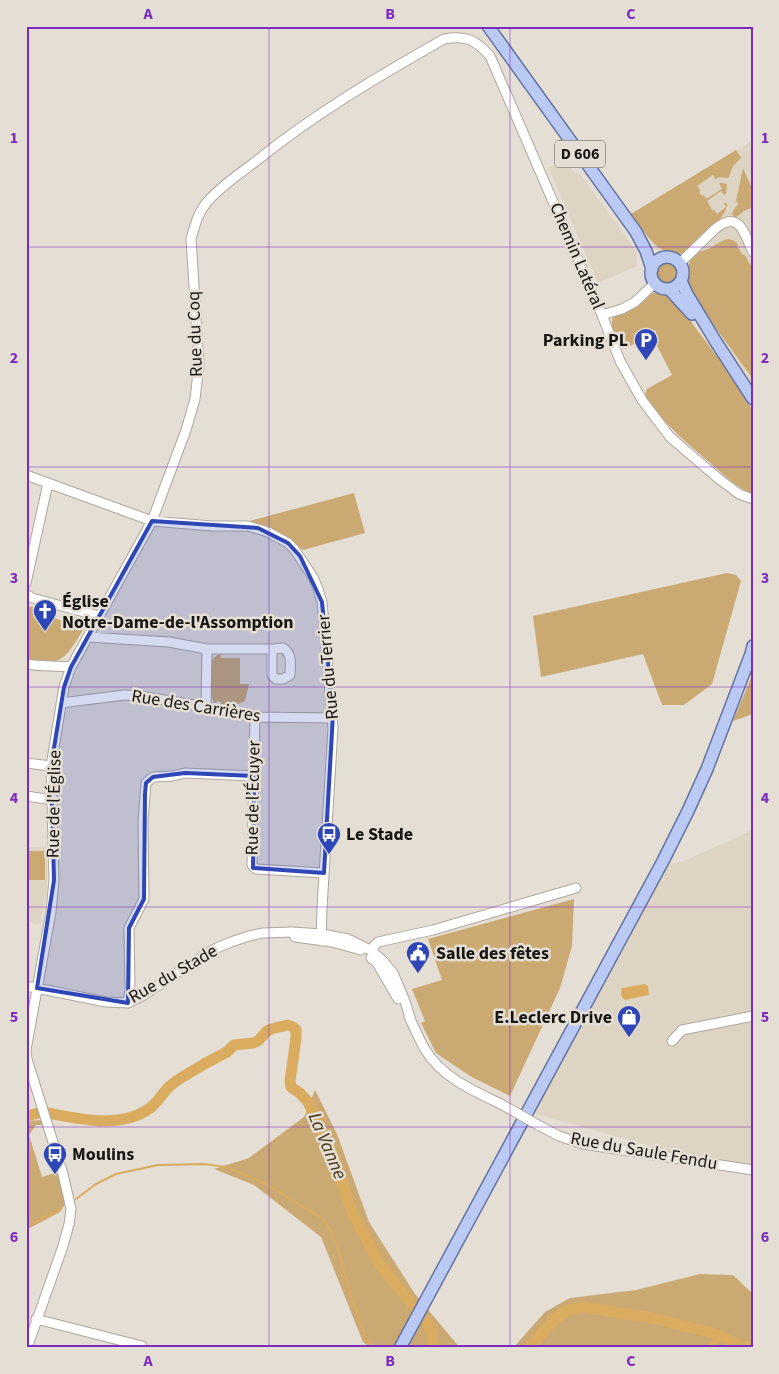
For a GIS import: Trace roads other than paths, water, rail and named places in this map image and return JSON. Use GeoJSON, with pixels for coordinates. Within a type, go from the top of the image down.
{"type":"FeatureCollection","features":[{"type":"Feature","properties":{"kind":"main road","name":"D 606"},"geometry":{"type":"LineString","coordinates":[[488,26],[636,232],[646,250],[652,269]]}},
{"type":"Feature","properties":{"kind":"main road","name":"D 606"},"geometry":{"type":"LineString","coordinates":[[636,232],[651,247],[666,257]]}},
{"type":"Feature","properties":{"kind":"main road"},"geometry":{"type":"LineString","coordinates":[[671,257],[680,263],[683,272],[681,281],[674,288],[659,287],[652,279],[652,269],[657,260],[671,257]]}},
{"type":"Feature","properties":{"kind":"main road"},"geometry":{"type":"LineString","coordinates":[[681,281],[716,342],[753,399]]}},
{"type":"Feature","properties":{"kind":"main road"},"geometry":{"type":"LineString","coordinates":[[669,289],[716,342]]}},
{"type":"Feature","properties":{"kind":"main road"},"geometry":{"type":"LineString","coordinates":[[726,356],[753,388]]}},
{"type":"Feature","properties":{"kind":"main road"},"geometry":{"type":"LineString","coordinates":[[400,1348],[668,852],[707,769],[752,650]]}},
{"type":"Feature","properties":{"kind":"street","name":"Chemin Latéral"},"geometry":{"type":"LineString","coordinates":[[193,229],[201,211],[218,191],[304,125],[381,75],[444,39],[455,37],[473,41],[490,56],[620,361],[642,400],[670,437],[739,494],[753,499]]}},
{"type":"Feature","properties":{"kind":"street"},"geometry":{"type":"LineString","coordinates":[[680,263],[715,229],[728,221],[739,224],[753,252]]}},
{"type":"Feature","properties":{"kind":"street","name":"Rue du Coq"},"geometry":{"type":"LineString","coordinates":[[152,521],[196,399],[199,364],[191,239],[193,229]]}},
{"type":"Feature","properties":{"kind":"street"},"geometry":{"type":"LineString","coordinates":[[602,315],[622,309],[635,302],[655,283]]}},
{"type":"Feature","properties":{"kind":"street","name":"Rue du Terrier"},"geometry":{"type":"LineString","coordinates":[[26,475],[152,521],[212,526],[248,526],[263,530],[288,542],[313,577],[322,602],[333,718],[321,938]]}},
{"type":"Feature","properties":{"kind":"street"},"geometry":{"type":"LineString","coordinates":[[26,582],[48,484]]}},
{"type":"Feature","properties":{"kind":"street","name":"Rue de l'Église"},"geometry":{"type":"LineString","coordinates":[[36,1320],[63,1246],[69,1224],[70,1204],[27,1059],[27,1042],[51,912],[54,880],[51,766],[64,687],[71,667],[152,521]]}},
{"type":"Feature","properties":{"kind":"street"},"geometry":{"type":"LineString","coordinates":[[26,594],[32,598],[99,616]]}},
{"type":"Feature","properties":{"kind":"street"},"geometry":{"type":"LineString","coordinates":[[88,637],[168,642],[206,649],[272,648]]}},
{"type":"Feature","properties":{"kind":"street"},"geometry":{"type":"LineString","coordinates":[[206,649],[206,707]]}},
{"type":"Feature","properties":{"kind":"street"},"geometry":{"type":"LineString","coordinates":[[26,664],[38,667],[71,667]]}},
{"type":"Feature","properties":{"kind":"street","name":"Rue des Carrières"},"geometry":{"type":"LineString","coordinates":[[61,703],[124,695],[156,698],[255,717],[333,718]]}},
{"type":"Feature","properties":{"kind":"street","name":"Rue de l’Écuyer"},"geometry":{"type":"LineString","coordinates":[[255,717],[251,860],[253,868],[324,873]]}},
{"type":"Feature","properties":{"kind":"street"},"geometry":{"type":"LineString","coordinates":[[26,763],[51,766]]}},
{"type":"Feature","properties":{"kind":"street"},"geometry":{"type":"LineString","coordinates":[[128,1003],[130,989],[129,928],[144,898],[143,821],[146,783],[153,777],[185,773],[254,776]]}},
{"type":"Feature","properties":{"kind":"street"},"geometry":{"type":"LineString","coordinates":[[26,796],[53,800]]}},
{"type":"Feature","properties":{"kind":"street"},"geometry":{"type":"LineString","coordinates":[[370,952],[378,942],[433,930],[576,888]]}},
{"type":"Feature","properties":{"kind":"street","name":"Rue du Stade"},"geometry":{"type":"LineString","coordinates":[[26,986],[106,1002],[128,1003],[144,995],[222,945],[249,936],[264,933],[292,932],[321,938],[348,939],[382,960],[393,974],[405,1001],[411,1021],[427,1052],[436,1064],[456,1081],[501,1104]]}},
{"type":"Feature","properties":{"kind":"street"},"geometry":{"type":"LineString","coordinates":[[672,1041],[682,1030],[753,1016]]}},
{"type":"Feature","properties":{"kind":"street","name":"Rue du Saule Fendu"},"geometry":{"type":"LineString","coordinates":[[501,1104],[559,1136],[582,1144],[753,1170]]}},
{"type":"Feature","properties":{"kind":"street"},"geometry":{"type":"LineString","coordinates":[[27,1348],[36,1320],[142,1346],[142,1348]]}},
{"type":"Feature","properties":{"kind":"waterway","name":"La Vanne"},"geometry":{"type":"LineString","coordinates":[[204,1064],[227,1052],[234,1045],[258,1041],[271,1029],[288,1025],[296,1030],[290,1081],[291,1087],[308,1102],[332,1152],[352,1212],[379,1263],[432,1331],[434,1348]]}},
{"type":"Feature","properties":{"kind":"waterway","name":"La Vanne"},"geometry":{"type":"LineString","coordinates":[[48,1113],[100,1121],[127,1118],[150,1108],[171,1085],[201,1066]]}},
{"type":"Feature","properties":{"kind":"waterway","name":"La Vanne"},"geometry":{"type":"LineString","coordinates":[[26,1116],[39,1113]]}},
{"type":"Feature","properties":{"kind":"waterway"},"geometry":{"type":"LineString","coordinates":[[76,1199],[96,1184],[116,1174],[158,1165],[205,1164],[226,1167],[264,1183],[323,1219],[331,1231],[339,1252],[348,1287],[366,1340],[373,1346]]}},
{"type":"Feature","properties":{"kind":"waterway"},"geometry":{"type":"LineString","coordinates":[[26,1227],[60,1209]]}},
{"type":"Feature","properties":{"kind":"waterway","name":"La Vanne"},"geometry":{"type":"LineString","coordinates":[[529,1348],[554,1320],[566,1311],[582,1307],[653,1318],[716,1334],[741,1346],[753,1347]]}},
{"type":"Feature","properties":{"kind":"waterway"},"geometry":{"type":"LineString","coordinates":[[711,1348],[719,1336]]}},
{"type":"Feature","properties":{"kind":"place","name":"Parking PL"},"geometry":{"type":"Point","coordinates":[646,361]}},
{"type":"Feature","properties":{"kind":"place","name":"Église Notre-Dame-de-l'Assomption"},"geometry":{"type":"Point","coordinates":[45,632]}},
{"type":"Feature","properties":{"kind":"place","name":"Le Stade"},"geometry":{"type":"Point","coordinates":[329,855]}},
{"type":"Feature","properties":{"kind":"place","name":"Salle des fêtes"},"geometry":{"type":"Point","coordinates":[418,974]}},
{"type":"Feature","properties":{"kind":"place","name":"E.Leclerc Drive"},"geometry":{"type":"Point","coordinates":[629,1038]}},
{"type":"Feature","properties":{"kind":"place","name":"Moulins"},"geometry":{"type":"Point","coordinates":[55,1175]}}]}
